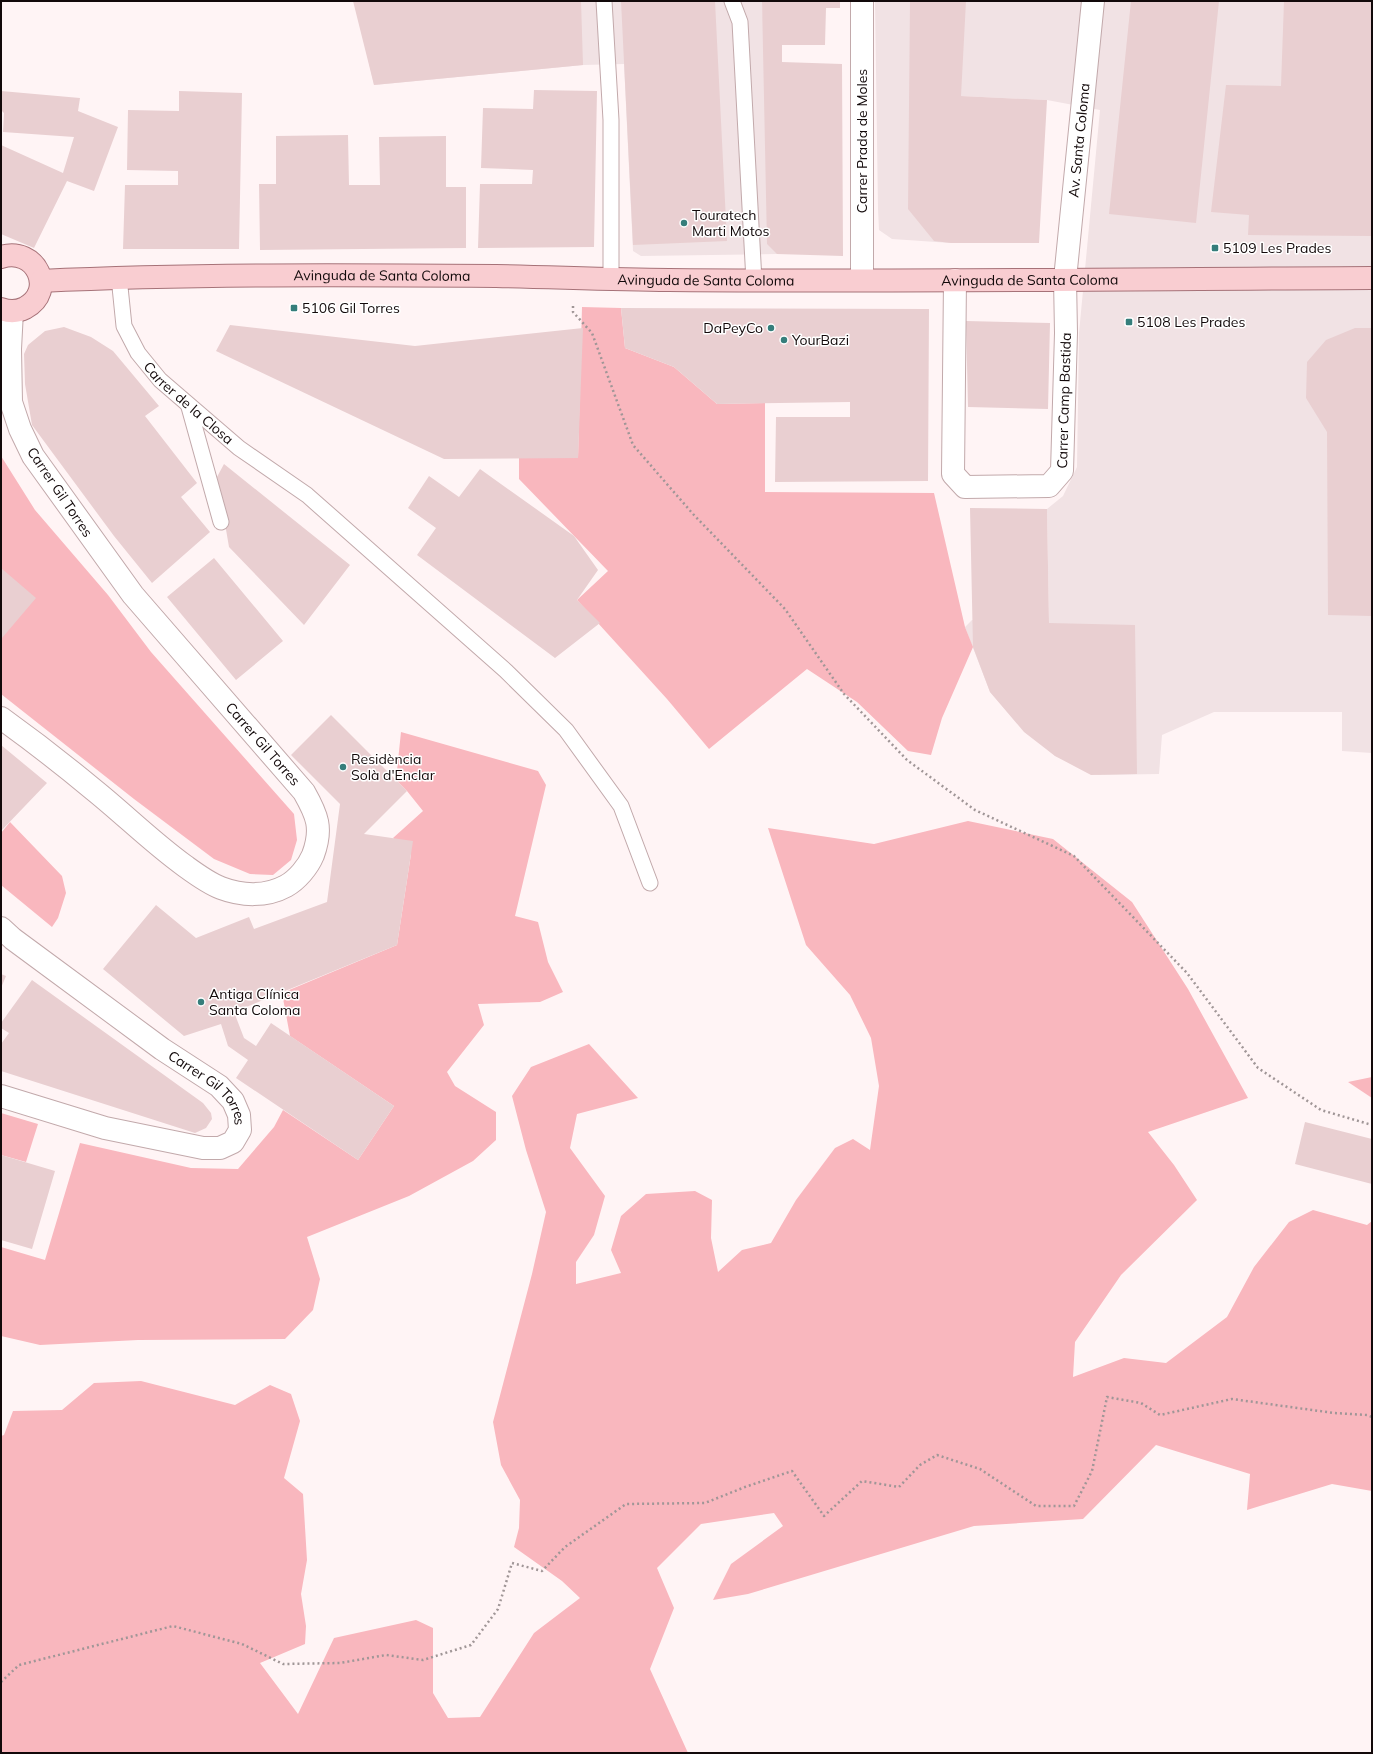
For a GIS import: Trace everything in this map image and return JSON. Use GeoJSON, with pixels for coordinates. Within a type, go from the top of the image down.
{"type":"FeatureCollection","features":[{"type":"Feature","properties":{"kind":"main road"},"geometry":{"type":"LineString","coordinates":[[1,257],[17,255],[26,258],[34,264],[39,272],[41,281],[40,290],[36,299],[25,308],[7,310]]}},
{"type":"Feature","properties":{"kind":"main road","name":"Avinguda de Santa Coloma"},"geometry":{"type":"LineString","coordinates":[[41,281],[217,276],[499,276],[612,280],[754,281],[1372,278]]}},
{"type":"Feature","properties":{"kind":"street","name":"Carrer Prada de Moles"},"geometry":{"type":"LineString","coordinates":[[862,1],[862,280]]}},
{"type":"Feature","properties":{"kind":"street","name":"Av. Santa Coloma"},"geometry":{"type":"LineString","coordinates":[[1065,280],[1093,1]]}},
{"type":"Feature","properties":{"kind":"street","name":"Carrer Camp Bastida"},"geometry":{"type":"LineString","coordinates":[[955,280],[953,474],[965,487],[1049,486],[1062,470],[1066,333],[1065,280]]}},
{"type":"Feature","properties":{"kind":"street","name":"Carrer Gil Torres"},"geometry":{"type":"LineString","coordinates":[[1,718],[83,781],[171,856],[199,876],[221,888],[240,893],[258,894],[276,892],[289,884],[311,860],[316,846],[318,830],[316,812],[304,792],[133,595],[33,456],[20,429],[11,402],[10,349],[7,310]]}},
{"type":"Feature","properties":{"kind":"street","name":"Carrer Gil Torres"},"geometry":{"type":"LineString","coordinates":[[1,928],[162,1048],[219,1086],[233,1101],[239,1115],[240,1130],[233,1142],[220,1148],[203,1148],[105,1128],[1,1096]]}},
{"type":"Feature","properties":{"kind":"lane"},"geometry":{"type":"LineString","coordinates":[[604,1],[611,120],[612,280]]}},
{"type":"Feature","properties":{"kind":"lane"},"geometry":{"type":"LineString","coordinates":[[732,1],[740,22],[754,281]]}},
{"type":"Feature","properties":{"kind":"lane","name":"Carrer de la Closa"},"geometry":{"type":"LineString","coordinates":[[118,278],[124,326],[138,353],[160,380],[189,407],[239,448],[307,495],[506,671],[566,730],[621,806],[650,882]]}},
{"type":"Feature","properties":{"kind":"lane"},"geometry":{"type":"LineString","coordinates":[[189,407],[221,522]]}},
{"type":"Feature","properties":{"kind":"path"},"geometry":{"type":"LineString","coordinates":[[574,279],[573,312],[592,333],[633,445],[693,514],[785,609],[844,694],[906,760],[975,810],[1074,856],[1187,973],[1258,1068],[1321,1110],[1372,1125]]}},
{"type":"Feature","properties":{"kind":"path"},"geometry":{"type":"LineString","coordinates":[[1,1682],[19,1665],[173,1626],[242,1644],[282,1664],[340,1663],[386,1655],[423,1660],[471,1645],[498,1609],[512,1563],[542,1571],[565,1547],[626,1504],[705,1503],[745,1487],[792,1471],[824,1516],[862,1481],[899,1487],[920,1465],[937,1454],[980,1469],[1036,1506],[1074,1506],[1092,1470],[1107,1397],[1141,1403],[1160,1415],[1232,1400],[1367,1415],[1372,1417]]}},
{"type":"Feature","properties":{"kind":"shaded area"},"geometry":{"type":"Polygon","coordinates":[[[355,1],[762,1],[777,254],[641,256],[633,251],[624,64],[583,65],[374,85],[355,1]]]}},
{"type":"Feature","properties":{"kind":"shaded area"},"geometry":{"type":"Polygon","coordinates":[[[875,1],[1372,1],[1372,753],[1342,751],[1342,712],[1214,712],[1162,735],[1159,774],[1098,775],[1055,756],[1018,724],[990,692],[965,627],[972,620],[1049,623],[1047,509],[1063,496],[1077,467],[1079,333],[1100,110],[1047,100],[961,96],[951,243],[892,239],[879,230],[875,1]]]}},
{"type":"Feature","properties":{"kind":"shaded area"},"geometry":{"type":"Polygon","coordinates":[[[582,307],[621,308],[625,348],[674,367],[717,404],[765,403],[765,492],[934,493],[965,627],[973,647],[942,718],[931,755],[908,751],[857,702],[807,669],[709,749],[667,699],[577,600],[608,571],[519,479],[519,458],[578,458],[582,307]]]}},
{"type":"Feature","properties":{"kind":"shaded area"},"geometry":{"type":"Polygon","coordinates":[[[1,456],[35,510],[108,595],[151,652],[294,814],[297,840],[291,860],[273,875],[250,874],[214,859],[134,799],[1,694],[1,456]]]}},
{"type":"Feature","properties":{"kind":"shaded area"},"geometry":{"type":"Polygon","coordinates":[[[401,732],[538,771],[546,785],[515,916],[538,922],[548,962],[563,992],[540,1002],[478,1004],[484,1025],[447,1072],[455,1086],[496,1112],[496,1140],[473,1161],[409,1196],[307,1237],[320,1279],[313,1310],[285,1339],[138,1340],[40,1345],[1,1336],[1,1247],[45,1260],[80,1143],[191,1168],[238,1169],[274,1127],[283,1110],[358,1160],[394,1106],[290,1036],[282,993],[397,945],[411,854],[393,838],[423,811],[396,780],[401,732]]]}},
{"type":"Feature","properties":{"kind":"shaded area"},"geometry":{"type":"Polygon","coordinates":[[[968,821],[1053,839],[1132,902],[1188,989],[1248,1098],[1148,1132],[1174,1165],[1197,1200],[1121,1275],[1075,1342],[1073,1377],[1124,1358],[1166,1363],[1227,1317],[1254,1267],[1289,1222],[1313,1210],[1367,1225],[1372,1221],[1372,1491],[1332,1484],[1247,1510],[1250,1474],[1156,1445],[1083,1519],[974,1526],[748,1594],[713,1600],[731,1564],[783,1526],[774,1513],[701,1524],[657,1568],[674,1608],[650,1669],[688,1753],[1,1753],[1,1436],[4,1435],[13,1411],[62,1410],[94,1383],[141,1381],[235,1405],[270,1385],[291,1394],[300,1421],[284,1478],[303,1494],[307,1560],[301,1594],[306,1626],[305,1644],[260,1663],[298,1714],[334,1638],[416,1620],[433,1628],[433,1693],[448,1718],[480,1717],[534,1633],[580,1598],[562,1581],[514,1547],[519,1528],[520,1500],[501,1465],[493,1422],[532,1274],[546,1212],[526,1150],[512,1096],[531,1067],[589,1044],[638,1098],[577,1114],[570,1148],[605,1196],[594,1235],[576,1262],[576,1284],[621,1273],[611,1250],[621,1216],[646,1194],[695,1191],[712,1200],[711,1238],[718,1272],[742,1250],[771,1243],[796,1200],[835,1148],[853,1139],[870,1150],[879,1086],[871,1038],[850,995],[806,945],[768,828],[874,844],[968,821]]]}},
{"type":"Feature","properties":{"kind":"shaded area"},"geometry":{"type":"Polygon","coordinates":[[[10,822],[62,876],[66,893],[58,918],[52,927],[1,885],[1,833],[10,822]]]}},
{"type":"Feature","properties":{"kind":"shaded area"},"geometry":{"type":"Polygon","coordinates":[[[1372,1077],[1372,1098],[1348,1082],[1372,1077]]]}},
{"type":"Feature","properties":{"kind":"shaded area"},"geometry":{"type":"Polygon","coordinates":[[[1,1113],[38,1124],[26,1162],[1,1155],[1,1113]]]}},
{"type":"Feature","properties":{"kind":"building"},"geometry":{"type":"Polygon","coordinates":[[[353,1],[581,1],[583,65],[374,85],[353,1]]]}},
{"type":"Feature","properties":{"kind":"building"},"geometry":{"type":"Polygon","coordinates":[[[621,1],[715,1],[727,241],[633,245],[621,1]]]}},
{"type":"Feature","properties":{"kind":"building"},"geometry":{"type":"Polygon","coordinates":[[[762,1],[840,1],[840,8],[826,8],[825,45],[782,45],[782,62],[842,64],[843,256],[777,254],[767,244],[762,1]]]}},
{"type":"Feature","properties":{"kind":"building"},"geometry":{"type":"Polygon","coordinates":[[[910,1],[966,1],[961,96],[1047,100],[1039,243],[951,243],[934,241],[908,209],[910,1]]]}},
{"type":"Feature","properties":{"kind":"building"},"geometry":{"type":"Polygon","coordinates":[[[1131,1],[1219,1],[1196,223],[1109,214],[1131,1]]]}},
{"type":"Feature","properties":{"kind":"building"},"geometry":{"type":"Polygon","coordinates":[[[1284,1],[1372,1],[1372,236],[1248,235],[1249,215],[1211,212],[1226,85],[1281,86],[1284,1]]]}},
{"type":"Feature","properties":{"kind":"building"},"geometry":{"type":"Polygon","coordinates":[[[534,90],[597,91],[594,247],[478,248],[480,184],[532,184],[533,170],[481,168],[483,108],[533,109],[534,90]]]}},
{"type":"Feature","properties":{"kind":"building"},"geometry":{"type":"Polygon","coordinates":[[[1,91],[80,98],[78,111],[118,127],[94,191],[67,181],[34,248],[1,234],[1,145],[63,173],[74,137],[3,132],[4,113],[1,110],[1,91]]]}},
{"type":"Feature","properties":{"kind":"building"},"geometry":{"type":"Polygon","coordinates":[[[179,91],[242,93],[239,249],[123,249],[125,185],[178,185],[178,171],[127,170],[128,110],[179,111],[179,91]]]}},
{"type":"Feature","properties":{"kind":"building"},"geometry":{"type":"Polygon","coordinates":[[[348,135],[349,185],[380,185],[379,137],[446,136],[446,187],[466,187],[466,248],[260,250],[259,184],[276,184],[276,136],[348,135]]]}},
{"type":"Feature","properties":{"kind":"building"},"geometry":{"type":"Polygon","coordinates":[[[621,308],[929,309],[928,481],[775,482],[776,417],[850,417],[850,402],[717,404],[674,367],[625,348],[621,308]]]}},
{"type":"Feature","properties":{"kind":"building"},"geometry":{"type":"Polygon","coordinates":[[[966,321],[1050,323],[1048,409],[968,407],[966,321]]]}},
{"type":"Feature","properties":{"kind":"building"},"geometry":{"type":"Polygon","coordinates":[[[230,325],[415,346],[583,328],[578,458],[444,459],[216,351],[230,325]]]}},
{"type":"Feature","properties":{"kind":"building"},"geometry":{"type":"Polygon","coordinates":[[[64,327],[91,337],[113,351],[159,406],[145,416],[197,483],[181,497],[210,532],[152,583],[114,536],[32,425],[25,384],[24,354],[28,345],[45,331],[64,327]]]}},
{"type":"Feature","properties":{"kind":"building"},"geometry":{"type":"Polygon","coordinates":[[[1355,328],[1372,328],[1372,616],[1328,615],[1327,432],[1306,398],[1307,362],[1326,340],[1355,328]]]}},
{"type":"Feature","properties":{"kind":"building"},"geometry":{"type":"Polygon","coordinates":[[[224,464],[350,565],[304,625],[229,547],[217,477],[224,464]]]}},
{"type":"Feature","properties":{"kind":"building"},"geometry":{"type":"Polygon","coordinates":[[[480,469],[574,536],[598,570],[577,600],[600,623],[555,658],[417,555],[436,528],[408,508],[429,476],[459,497],[480,469]]]}},
{"type":"Feature","properties":{"kind":"building"},"geometry":{"type":"Polygon","coordinates":[[[970,508],[1047,509],[1049,623],[1135,625],[1137,774],[1091,775],[1055,756],[1024,732],[990,692],[973,647],[970,508]]]}},
{"type":"Feature","properties":{"kind":"building"},"geometry":{"type":"Polygon","coordinates":[[[214,558],[283,641],[236,680],[167,597],[214,558]]]}},
{"type":"Feature","properties":{"kind":"building"},"geometry":{"type":"Polygon","coordinates":[[[1,568],[36,598],[2,638],[1,637],[1,568]]]}},
{"type":"Feature","properties":{"kind":"building","name":"Antiga Clínica Santa Coloma"},"geometry":{"type":"Polygon","coordinates":[[[331,715],[407,791],[364,834],[413,841],[397,945],[234,1012],[244,1038],[256,1046],[271,1023],[394,1106],[358,1160],[236,1078],[248,1060],[228,1046],[221,1024],[184,1036],[103,969],[156,905],[196,938],[249,917],[254,929],[327,902],[340,804],[291,755],[331,715]]]}},
{"type":"Feature","properties":{"kind":"building"},"geometry":{"type":"Polygon","coordinates":[[[1,745],[47,783],[1,831],[1,745]]]}},
{"type":"Feature","properties":{"kind":"building"},"geometry":{"type":"Polygon","coordinates":[[[1,974],[6,976],[1,988],[1,974]]]}},
{"type":"Feature","properties":{"kind":"building"},"geometry":{"type":"Polygon","coordinates":[[[32,980],[203,1103],[211,1113],[212,1119],[206,1128],[195,1133],[1,1071],[1,1044],[9,1033],[1,1028],[1,1023],[32,980]]]}},
{"type":"Feature","properties":{"kind":"building"},"geometry":{"type":"Polygon","coordinates":[[[1305,1122],[1372,1139],[1372,1184],[1295,1164],[1305,1122]]]}},
{"type":"Feature","properties":{"kind":"building"},"geometry":{"type":"Polygon","coordinates":[[[1,1155],[55,1171],[32,1249],[1,1240],[1,1155]]]}},
{"type":"Feature","properties":{"kind":"place","name":"Touratech Marti Motos"},"geometry":{"type":"Point","coordinates":[684,223]}},
{"type":"Feature","properties":{"kind":"place","name":"5109 Les Prades"},"geometry":{"type":"Point","coordinates":[1215,248]}},
{"type":"Feature","properties":{"kind":"place","name":"5106 Gil Torres"},"geometry":{"type":"Point","coordinates":[294,308]}},
{"type":"Feature","properties":{"kind":"place","name":"5108 Les Prades"},"geometry":{"type":"Point","coordinates":[1129,322]}},
{"type":"Feature","properties":{"kind":"place","name":"DaPeyCo"},"geometry":{"type":"Point","coordinates":[771,328]}},
{"type":"Feature","properties":{"kind":"place","name":"YourBazi"},"geometry":{"type":"Point","coordinates":[784,340]}},
{"type":"Feature","properties":{"kind":"place","name":"Residència Solà d'Enclar"},"geometry":{"type":"Point","coordinates":[343,767]}},
{"type":"Feature","properties":{"kind":"place","name":"Antiga Clínica Santa Coloma"},"geometry":{"type":"Point","coordinates":[201,1002]}}]}
